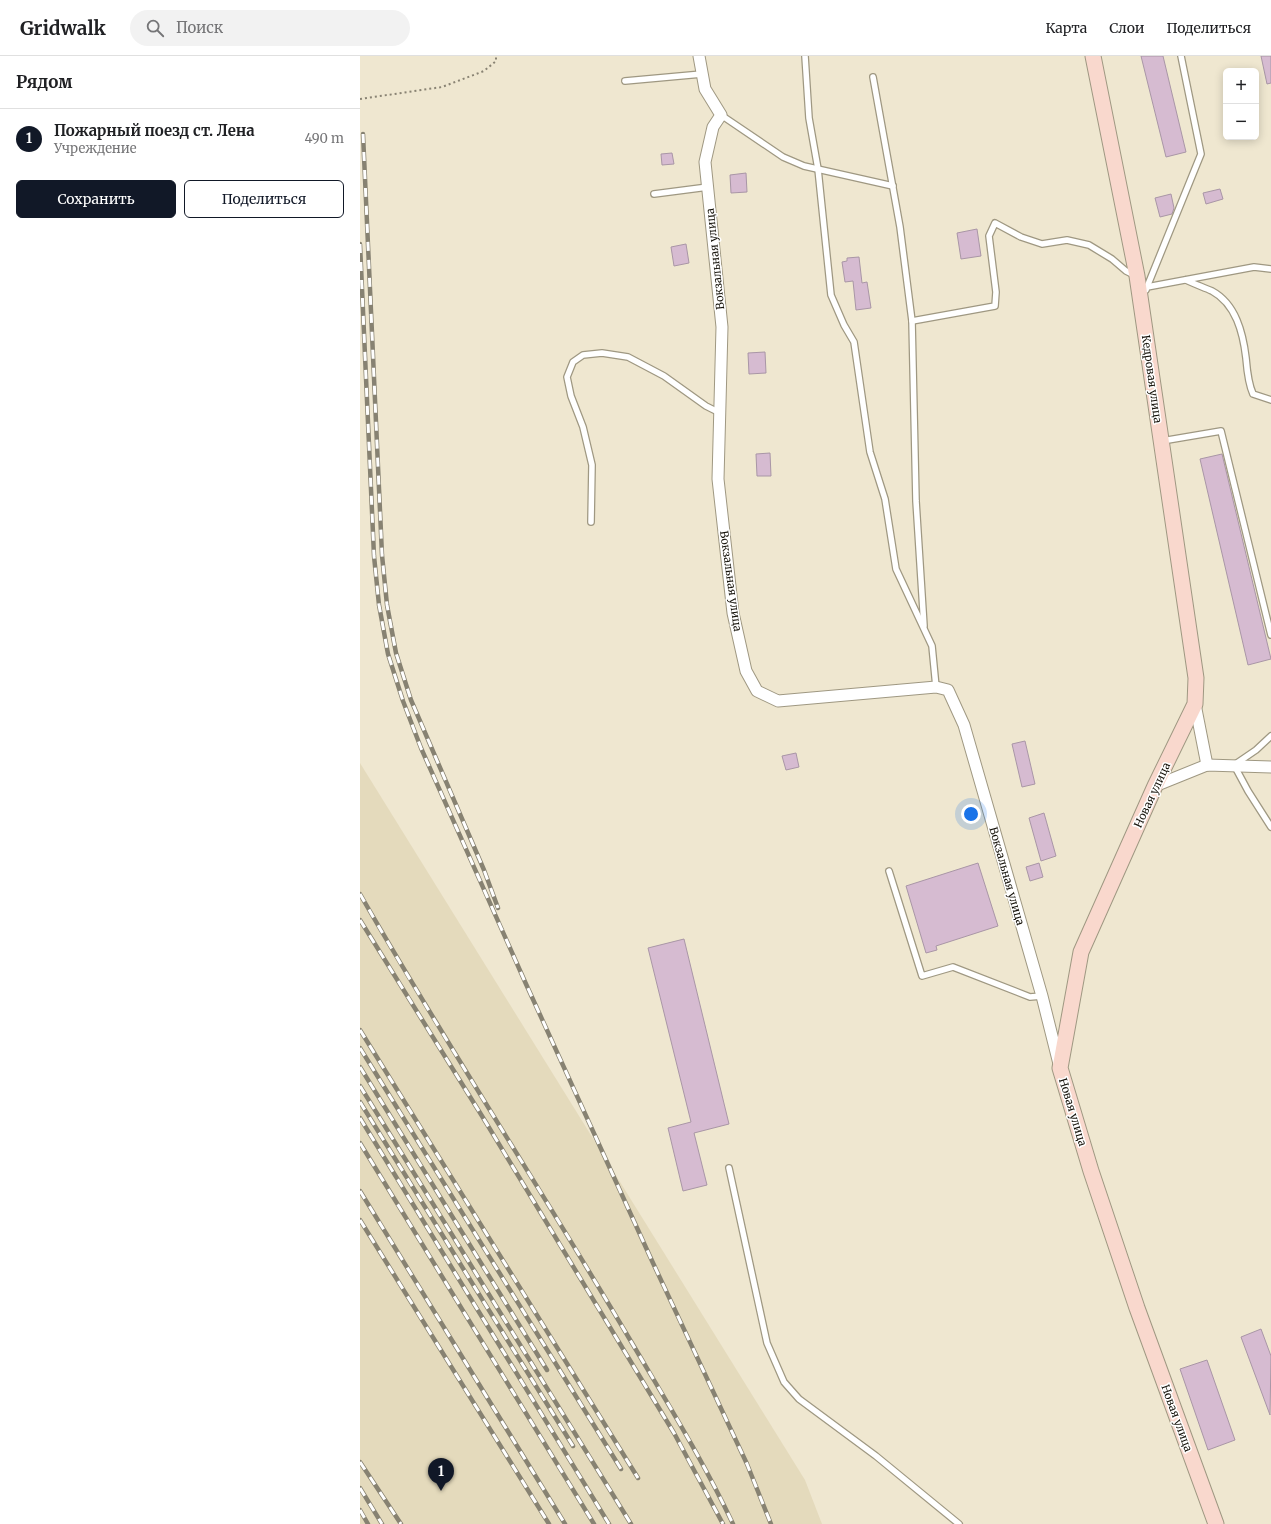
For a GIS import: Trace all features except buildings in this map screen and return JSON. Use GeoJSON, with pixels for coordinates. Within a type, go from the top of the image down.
{"type":"FeatureCollection","features":[{"type":"Feature","properties":{"kind":"street"},"geometry":{"type":"LineString","coordinates":[[699,56],[705,89],[721,115]]}},
{"type":"Feature","properties":{"kind":"street","name":"Кедровая улица"},"geometry":{"type":"LineString","coordinates":[[1093,56],[1137,276],[1144,293],[1160,441],[1196,678],[1195,704]]}},
{"type":"Feature","properties":{"kind":"street","name":"Вокзальная улица"},"geometry":{"type":"LineString","coordinates":[[721,115],[713,127],[705,162],[722,327],[718,479],[733,613],[746,671],[757,691],[778,701],[936,687],[948,690],[964,725],[1042,996],[1060,1068]]}},
{"type":"Feature","properties":{"kind":"street"},"geometry":{"type":"LineString","coordinates":[[1195,704],[1207,765]]}},
{"type":"Feature","properties":{"kind":"street","name":"Новая улица"},"geometry":{"type":"LineString","coordinates":[[1195,704],[1155,786],[1081,952],[1060,1068],[1091,1171],[1135,1300],[1216,1524]]}},
{"type":"Feature","properties":{"kind":"street"},"geometry":{"type":"LineString","coordinates":[[1155,786],[1207,765],[1271,767]]}},
{"type":"Feature","properties":{"kind":"lane"},"geometry":{"type":"LineString","coordinates":[[805,56],[809,118],[818,168],[831,295],[844,325],[854,342],[870,452],[885,499],[896,569],[932,646],[936,687]]}},
{"type":"Feature","properties":{"kind":"lane"},"geometry":{"type":"LineString","coordinates":[[1144,293],[1201,154],[1181,56]]}},
{"type":"Feature","properties":{"kind":"lane"},"geometry":{"type":"LineString","coordinates":[[625,81],[702,74]]}},
{"type":"Feature","properties":{"kind":"lane"},"geometry":{"type":"LineString","coordinates":[[873,77],[900,227],[912,321],[916,501],[924,630]]}},
{"type":"Feature","properties":{"kind":"lane"},"geometry":{"type":"LineString","coordinates":[[721,115],[783,157],[804,166],[893,186]]}},
{"type":"Feature","properties":{"kind":"lane"},"geometry":{"type":"LineString","coordinates":[[654,194],[708,187]]}},
{"type":"Feature","properties":{"kind":"lane"},"geometry":{"type":"LineString","coordinates":[[912,321],[994,306],[996,292],[989,236],[995,223],[1021,237],[1042,244],[1067,240],[1089,245],[1112,259],[1126,271],[1137,276]]}},
{"type":"Feature","properties":{"kind":"lane"},"geometry":{"type":"LineString","coordinates":[[1144,293],[1186,280],[1254,267],[1271,269]]}},
{"type":"Feature","properties":{"kind":"lane"},"geometry":{"type":"LineString","coordinates":[[1186,280],[1212,291],[1228,306],[1237,319],[1245,346],[1249,386],[1253,394],[1271,400]]}},
{"type":"Feature","properties":{"kind":"lane"},"geometry":{"type":"LineString","coordinates":[[591,522],[592,465],[583,427],[570,396],[567,377],[573,362],[583,354],[602,353],[628,357],[664,376],[706,406],[720,413]]}},
{"type":"Feature","properties":{"kind":"lane"},"geometry":{"type":"LineString","coordinates":[[1160,441],[1221,431],[1271,635]]}},
{"type":"Feature","properties":{"kind":"lane"},"geometry":{"type":"LineString","coordinates":[[1271,736],[1256,750],[1234,765],[1248,791],[1271,827]]}},
{"type":"Feature","properties":{"kind":"lane"},"geometry":{"type":"LineString","coordinates":[[889,871],[922,976],[953,967],[1030,997],[1042,996]]}},
{"type":"Feature","properties":{"kind":"lane"},"geometry":{"type":"LineString","coordinates":[[730,1168],[767,1343],[784,1382],[799,1399],[876,1456],[959,1524]]}},
{"type":"Feature","properties":{"kind":"path"},"geometry":{"type":"LineString","coordinates":[[360,99],[442,87],[484,72],[496,60],[496,56]]}},
{"type":"Feature","properties":{"kind":"shaded area"},"geometry":{"type":"Polygon","coordinates":[[[360,763],[805,1480],[822,1524],[360,1524],[360,763]]]}},
{"type":"Feature","properties":{"kind":"railway"},"geometry":{"type":"LineString","coordinates":[[363,134],[382,555],[387,605],[396,653],[411,700],[484,870],[498,908]]}},
{"type":"Feature","properties":{"kind":"railway"},"geometry":{"type":"LineString","coordinates":[[360,244],[374,556],[379,605],[388,654],[403,701],[421,748],[526,984],[653,1263],[747,1464],[771,1524]]}},
{"type":"Feature","properties":{"kind":"railway"},"geometry":{"type":"LineString","coordinates":[[360,894],[426,1006],[596,1282],[696,1453],[733,1524]]}},
{"type":"Feature","properties":{"kind":"railway"},"geometry":{"type":"LineString","coordinates":[[360,920],[482,1116],[674,1433],[723,1524]]}},
{"type":"Feature","properties":{"kind":"railway"},"geometry":{"type":"LineString","coordinates":[[360,1030],[638,1478]]}},
{"type":"Feature","properties":{"kind":"railway"},"geometry":{"type":"LineString","coordinates":[[360,1048],[621,1469]]}},
{"type":"Feature","properties":{"kind":"railway"},"geometry":{"type":"LineString","coordinates":[[360,1067],[547,1370]]}},
{"type":"Feature","properties":{"kind":"railway"},"geometry":{"type":"LineString","coordinates":[[360,1086],[631,1524]]}},
{"type":"Feature","properties":{"kind":"railway"},"geometry":{"type":"LineString","coordinates":[[360,1102],[573,1446]]}},
{"type":"Feature","properties":{"kind":"railway"},"geometry":{"type":"LineString","coordinates":[[360,1118],[609,1524]]}},
{"type":"Feature","properties":{"kind":"railway"},"geometry":{"type":"LineString","coordinates":[[360,1143],[594,1524]]}},
{"type":"Feature","properties":{"kind":"railway"},"geometry":{"type":"LineString","coordinates":[[360,1191],[565,1524]]}},
{"type":"Feature","properties":{"kind":"railway"},"geometry":{"type":"LineString","coordinates":[[360,1220],[549,1524]]}},
{"type":"Feature","properties":{"kind":"railway"},"geometry":{"type":"LineString","coordinates":[[360,1462],[401,1524]]}},
{"type":"Feature","properties":{"kind":"railway"},"geometry":{"type":"LineString","coordinates":[[360,1488],[382,1524]]}},
{"type":"Feature","properties":{"kind":"railway"},"geometry":{"type":"LineString","coordinates":[[360,1510],[368,1524]]}},
{"type":"Feature","properties":{"kind":"place","name":"Пожарный поезд ст. Лена"},"geometry":{"type":"Point","coordinates":[441,1491]}}]}
